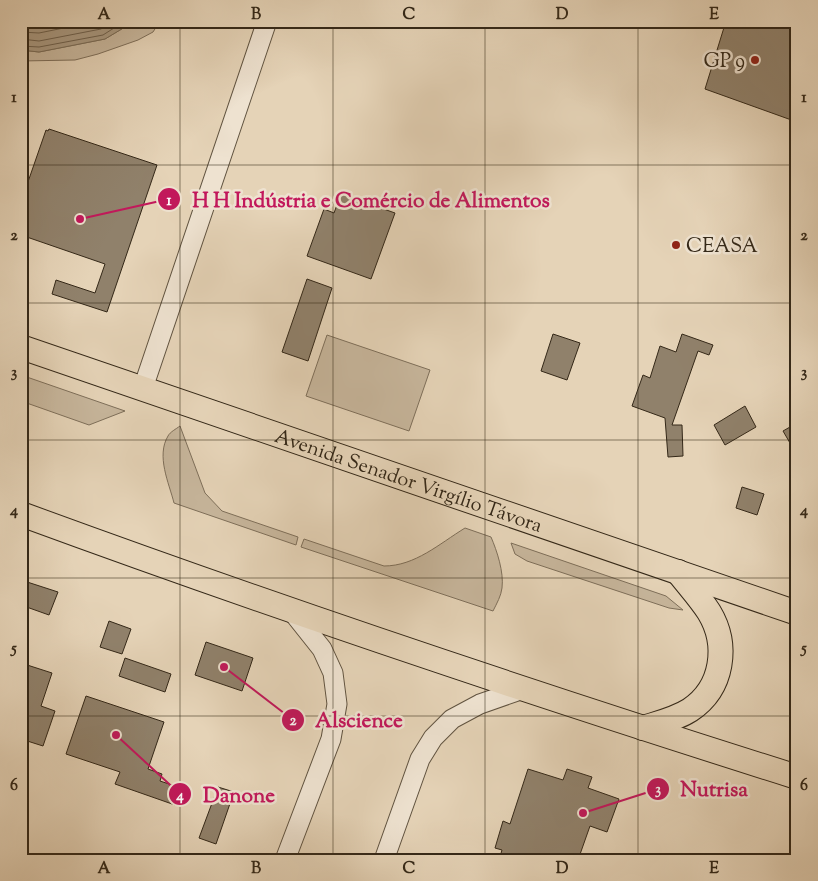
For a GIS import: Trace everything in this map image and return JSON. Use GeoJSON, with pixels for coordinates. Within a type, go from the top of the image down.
{"type":"FeatureCollection","features":[{"type":"Feature","properties":{"kind":"main road","name":"Avenida Senador Virgílio Távora"},"geometry":{"type":"LineString","coordinates":[[21,347],[797,613]]}},
{"type":"Feature","properties":{"kind":"main road"},"geometry":{"type":"LineString","coordinates":[[21,514],[127,554],[523,689],[797,777]]}},
{"type":"Feature","properties":{"kind":"main road"},"geometry":{"type":"LineString","coordinates":[[644,728],[672,719],[691,710],[708,693],[717,678],[721,661],[717,634],[709,612],[678,572]]}},
{"type":"Feature","properties":{"kind":"street"},"geometry":{"type":"LineString","coordinates":[[143,388],[267,21]]}},
{"type":"Feature","properties":{"kind":"street"},"geometry":{"type":"LineString","coordinates":[[285,860],[331,739],[337,704],[333,673],[322,649],[291,610]]}},
{"type":"Feature","properties":{"kind":"street"},"geometry":{"type":"LineString","coordinates":[[384,860],[420,759],[433,738],[452,719],[480,704],[523,689]]}},
{"type":"Feature","properties":{"kind":"shaded area"},"geometry":{"type":"Polygon","coordinates":[[[135,21],[160,21],[153,32],[138,40],[98,54],[75,60],[21,61],[21,50],[39,52],[105,39],[135,21]]]}},
{"type":"Feature","properties":{"kind":"shaded area"},"geometry":{"type":"Polygon","coordinates":[[[327,335],[430,370],[409,431],[306,396],[327,335]]]}},
{"type":"Feature","properties":{"kind":"shaded area"},"geometry":{"type":"Polygon","coordinates":[[[21,375],[125,411],[89,425],[21,401],[21,375]]]}},
{"type":"Feature","properties":{"kind":"shaded area"},"geometry":{"type":"Polygon","coordinates":[[[180,426],[205,493],[222,511],[298,537],[296,545],[174,503],[163,461],[163,452],[169,435],[180,426]]]}},
{"type":"Feature","properties":{"kind":"shaded area"},"geometry":{"type":"Polygon","coordinates":[[[465,528],[491,537],[496,549],[501,569],[502,588],[499,600],[493,611],[301,547],[304,539],[384,566],[395,565],[426,553],[465,528]]]}},
{"type":"Feature","properties":{"kind":"shaded area"},"geometry":{"type":"Polygon","coordinates":[[[511,543],[666,596],[683,610],[669,608],[527,561],[515,554],[511,543]]]}},
{"type":"Feature","properties":{"kind":"water"},"geometry":{"type":"Polygon","coordinates":[[[21,21],[135,21],[105,39],[39,52],[21,50],[21,21]]]}},
{"type":"Feature","properties":{"kind":"building","name":"GP 9"},"geometry":{"type":"Polygon","coordinates":[[[726,21],[769,21],[797,31],[797,122],[705,89],[726,21]]]}},
{"type":"Feature","properties":{"kind":"building"},"geometry":{"type":"Polygon","coordinates":[[[49,129],[157,165],[107,312],[52,294],[56,280],[95,293],[105,264],[21,235],[21,202],[46,130],[48,131],[49,129]]]}},
{"type":"Feature","properties":{"kind":"building"},"geometry":{"type":"Polygon","coordinates":[[[341,194],[395,213],[371,279],[307,256],[324,209],[334,213],[341,194]]]}},
{"type":"Feature","properties":{"kind":"building"},"geometry":{"type":"Polygon","coordinates":[[[307,279],[332,288],[308,361],[282,352],[307,279]]]}},
{"type":"Feature","properties":{"kind":"building"},"geometry":{"type":"Polygon","coordinates":[[[553,334],[580,343],[567,380],[541,371],[553,334]]]}},
{"type":"Feature","properties":{"kind":"building"},"geometry":{"type":"Polygon","coordinates":[[[682,334],[713,345],[709,355],[698,351],[672,425],[682,425],[683,456],[668,457],[665,418],[632,406],[643,375],[650,378],[660,346],[676,352],[682,334]]]}},
{"type":"Feature","properties":{"kind":"building"},"geometry":{"type":"Polygon","coordinates":[[[745,406],[756,427],[725,445],[714,425],[745,406]]]}},
{"type":"Feature","properties":{"kind":"building"},"geometry":{"type":"Polygon","coordinates":[[[797,423],[797,455],[783,431],[797,423]]]}},
{"type":"Feature","properties":{"kind":"building"},"geometry":{"type":"Polygon","coordinates":[[[742,487],[764,494],[757,515],[736,508],[742,487]]]}},
{"type":"Feature","properties":{"kind":"building"},"geometry":{"type":"Polygon","coordinates":[[[21,580],[58,592],[49,615],[21,605],[21,580]]]}},
{"type":"Feature","properties":{"kind":"building"},"geometry":{"type":"Polygon","coordinates":[[[109,621],[131,629],[122,654],[100,647],[109,621]]]}},
{"type":"Feature","properties":{"kind":"building"},"geometry":{"type":"Polygon","coordinates":[[[206,642],[253,658],[242,691],[195,675],[206,642]]]}},
{"type":"Feature","properties":{"kind":"building"},"geometry":{"type":"Polygon","coordinates":[[[125,658],[171,674],[165,692],[119,676],[125,658]]]}},
{"type":"Feature","properties":{"kind":"building"},"geometry":{"type":"Polygon","coordinates":[[[21,663],[52,673],[41,706],[55,711],[43,746],[21,739],[21,663]]]}},
{"type":"Feature","properties":{"kind":"building"},"geometry":{"type":"Polygon","coordinates":[[[86,696],[164,722],[148,769],[162,774],[160,781],[181,788],[175,805],[115,784],[120,772],[66,754],[86,696]]]}},
{"type":"Feature","properties":{"kind":"building"},"geometry":{"type":"Polygon","coordinates":[[[528,769],[563,780],[567,769],[592,777],[588,788],[619,799],[607,832],[590,826],[578,860],[499,860],[502,850],[495,848],[503,821],[510,824],[528,769]]]}},
{"type":"Feature","properties":{"kind":"building"},"geometry":{"type":"Polygon","coordinates":[[[218,787],[234,792],[216,844],[199,838],[218,787]]]}},
{"type":"Feature","properties":{"kind":"place","name":"GP 9"},"geometry":{"type":"Point","coordinates":[755,60]}},
{"type":"Feature","properties":{"kind":"place","name":"H H Indústria e Comércio de Alimentos"},"geometry":{"type":"Point","coordinates":[80,219]}},
{"type":"Feature","properties":{"kind":"place","name":"CEASA"},"geometry":{"type":"Point","coordinates":[676,245]}},
{"type":"Feature","properties":{"kind":"place","name":"Alscience"},"geometry":{"type":"Point","coordinates":[224,667]}},
{"type":"Feature","properties":{"kind":"place","name":"Danone"},"geometry":{"type":"Point","coordinates":[116,735]}},
{"type":"Feature","properties":{"kind":"place","name":"Nutrisa"},"geometry":{"type":"Point","coordinates":[583,813]}}]}
